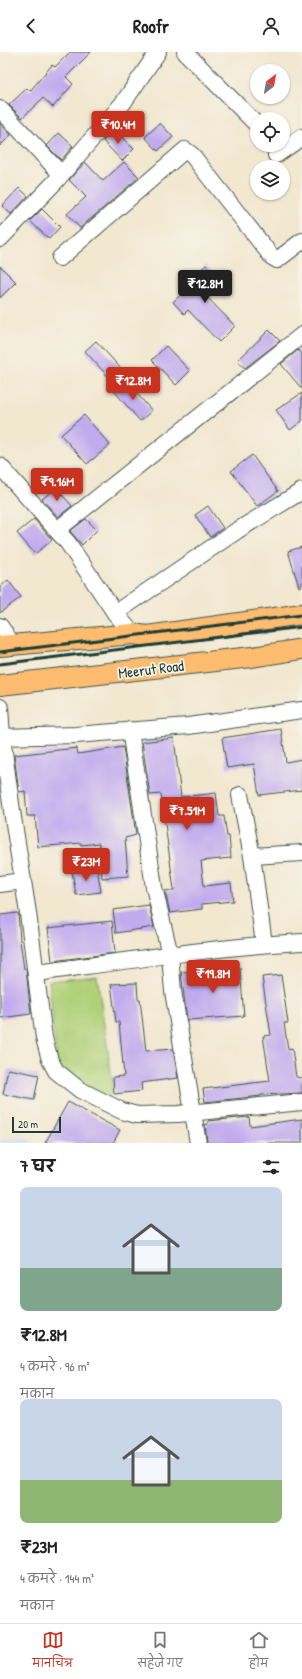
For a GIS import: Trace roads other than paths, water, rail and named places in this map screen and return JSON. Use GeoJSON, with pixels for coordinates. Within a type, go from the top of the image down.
{"type":"FeatureCollection","features":[{"type":"Feature","properties":{"kind":"main road"},"geometry":{"type":"LineString","coordinates":[[6,646],[133,634],[147,636],[302,614]]}},
{"type":"Feature","properties":{"kind":"main road","name":"Meerut Road"},"geometry":{"type":"LineString","coordinates":[[0,685],[252,657],[302,649]]}},
{"type":"Feature","properties":{"kind":"street"},"geometry":{"type":"LineString","coordinates":[[0,239],[61,174],[123,103],[158,52]]}},
{"type":"Feature","properties":{"kind":"street"},"geometry":{"type":"LineString","coordinates":[[185,52],[250,118]]}},
{"type":"Feature","properties":{"kind":"street"},"geometry":{"type":"LineString","coordinates":[[0,110],[61,174]]}},
{"type":"Feature","properties":{"kind":"street"},"geometry":{"type":"LineString","coordinates":[[276,155],[302,137]]}},
{"type":"Feature","properties":{"kind":"street"},"geometry":{"type":"LineString","coordinates":[[60,258],[185,150],[192,155],[272,257],[277,260],[302,241]]}},
{"type":"Feature","properties":{"kind":"street"},"geometry":{"type":"LineString","coordinates":[[57,530],[302,334]]}},
{"type":"Feature","properties":{"kind":"street"},"geometry":{"type":"LineString","coordinates":[[0,466],[68,543],[116,613],[133,634]]}},
{"type":"Feature","properties":{"kind":"street"},"geometry":{"type":"LineString","coordinates":[[116,613],[238,530],[302,491]]}},
{"type":"Feature","properties":{"kind":"street"},"geometry":{"type":"LineString","coordinates":[[0,626],[6,646]]}},
{"type":"Feature","properties":{"kind":"street"},"geometry":{"type":"LineString","coordinates":[[0,707],[1,737],[37,973],[44,1038],[50,1060],[56,1071],[80,1090],[122,1111],[137,1115],[194,1113],[302,1102]]}},
{"type":"Feature","properties":{"kind":"street"},"geometry":{"type":"LineString","coordinates":[[1,737],[76,735],[188,726],[302,710]]}},
{"type":"Feature","properties":{"kind":"street"},"geometry":{"type":"LineString","coordinates":[[130,730],[154,887],[170,955],[173,991],[198,1143]]}},
{"type":"Feature","properties":{"kind":"street"},"geometry":{"type":"LineString","coordinates":[[240,795],[252,856],[264,944]]}},
{"type":"Feature","properties":{"kind":"street"},"geometry":{"type":"LineString","coordinates":[[252,856],[302,852]]}},
{"type":"Feature","properties":{"kind":"street"},"geometry":{"type":"LineString","coordinates":[[0,884],[23,881]]}},
{"type":"Feature","properties":{"kind":"street"},"geometry":{"type":"LineString","coordinates":[[37,973],[264,944],[302,942]]}},
{"type":"Feature","properties":{"kind":"railway"},"geometry":{"type":"LineString","coordinates":[[0,652],[302,615]]}},
{"type":"Feature","properties":{"kind":"railway"},"geometry":{"type":"LineString","coordinates":[[0,664],[302,627]]}}]}
